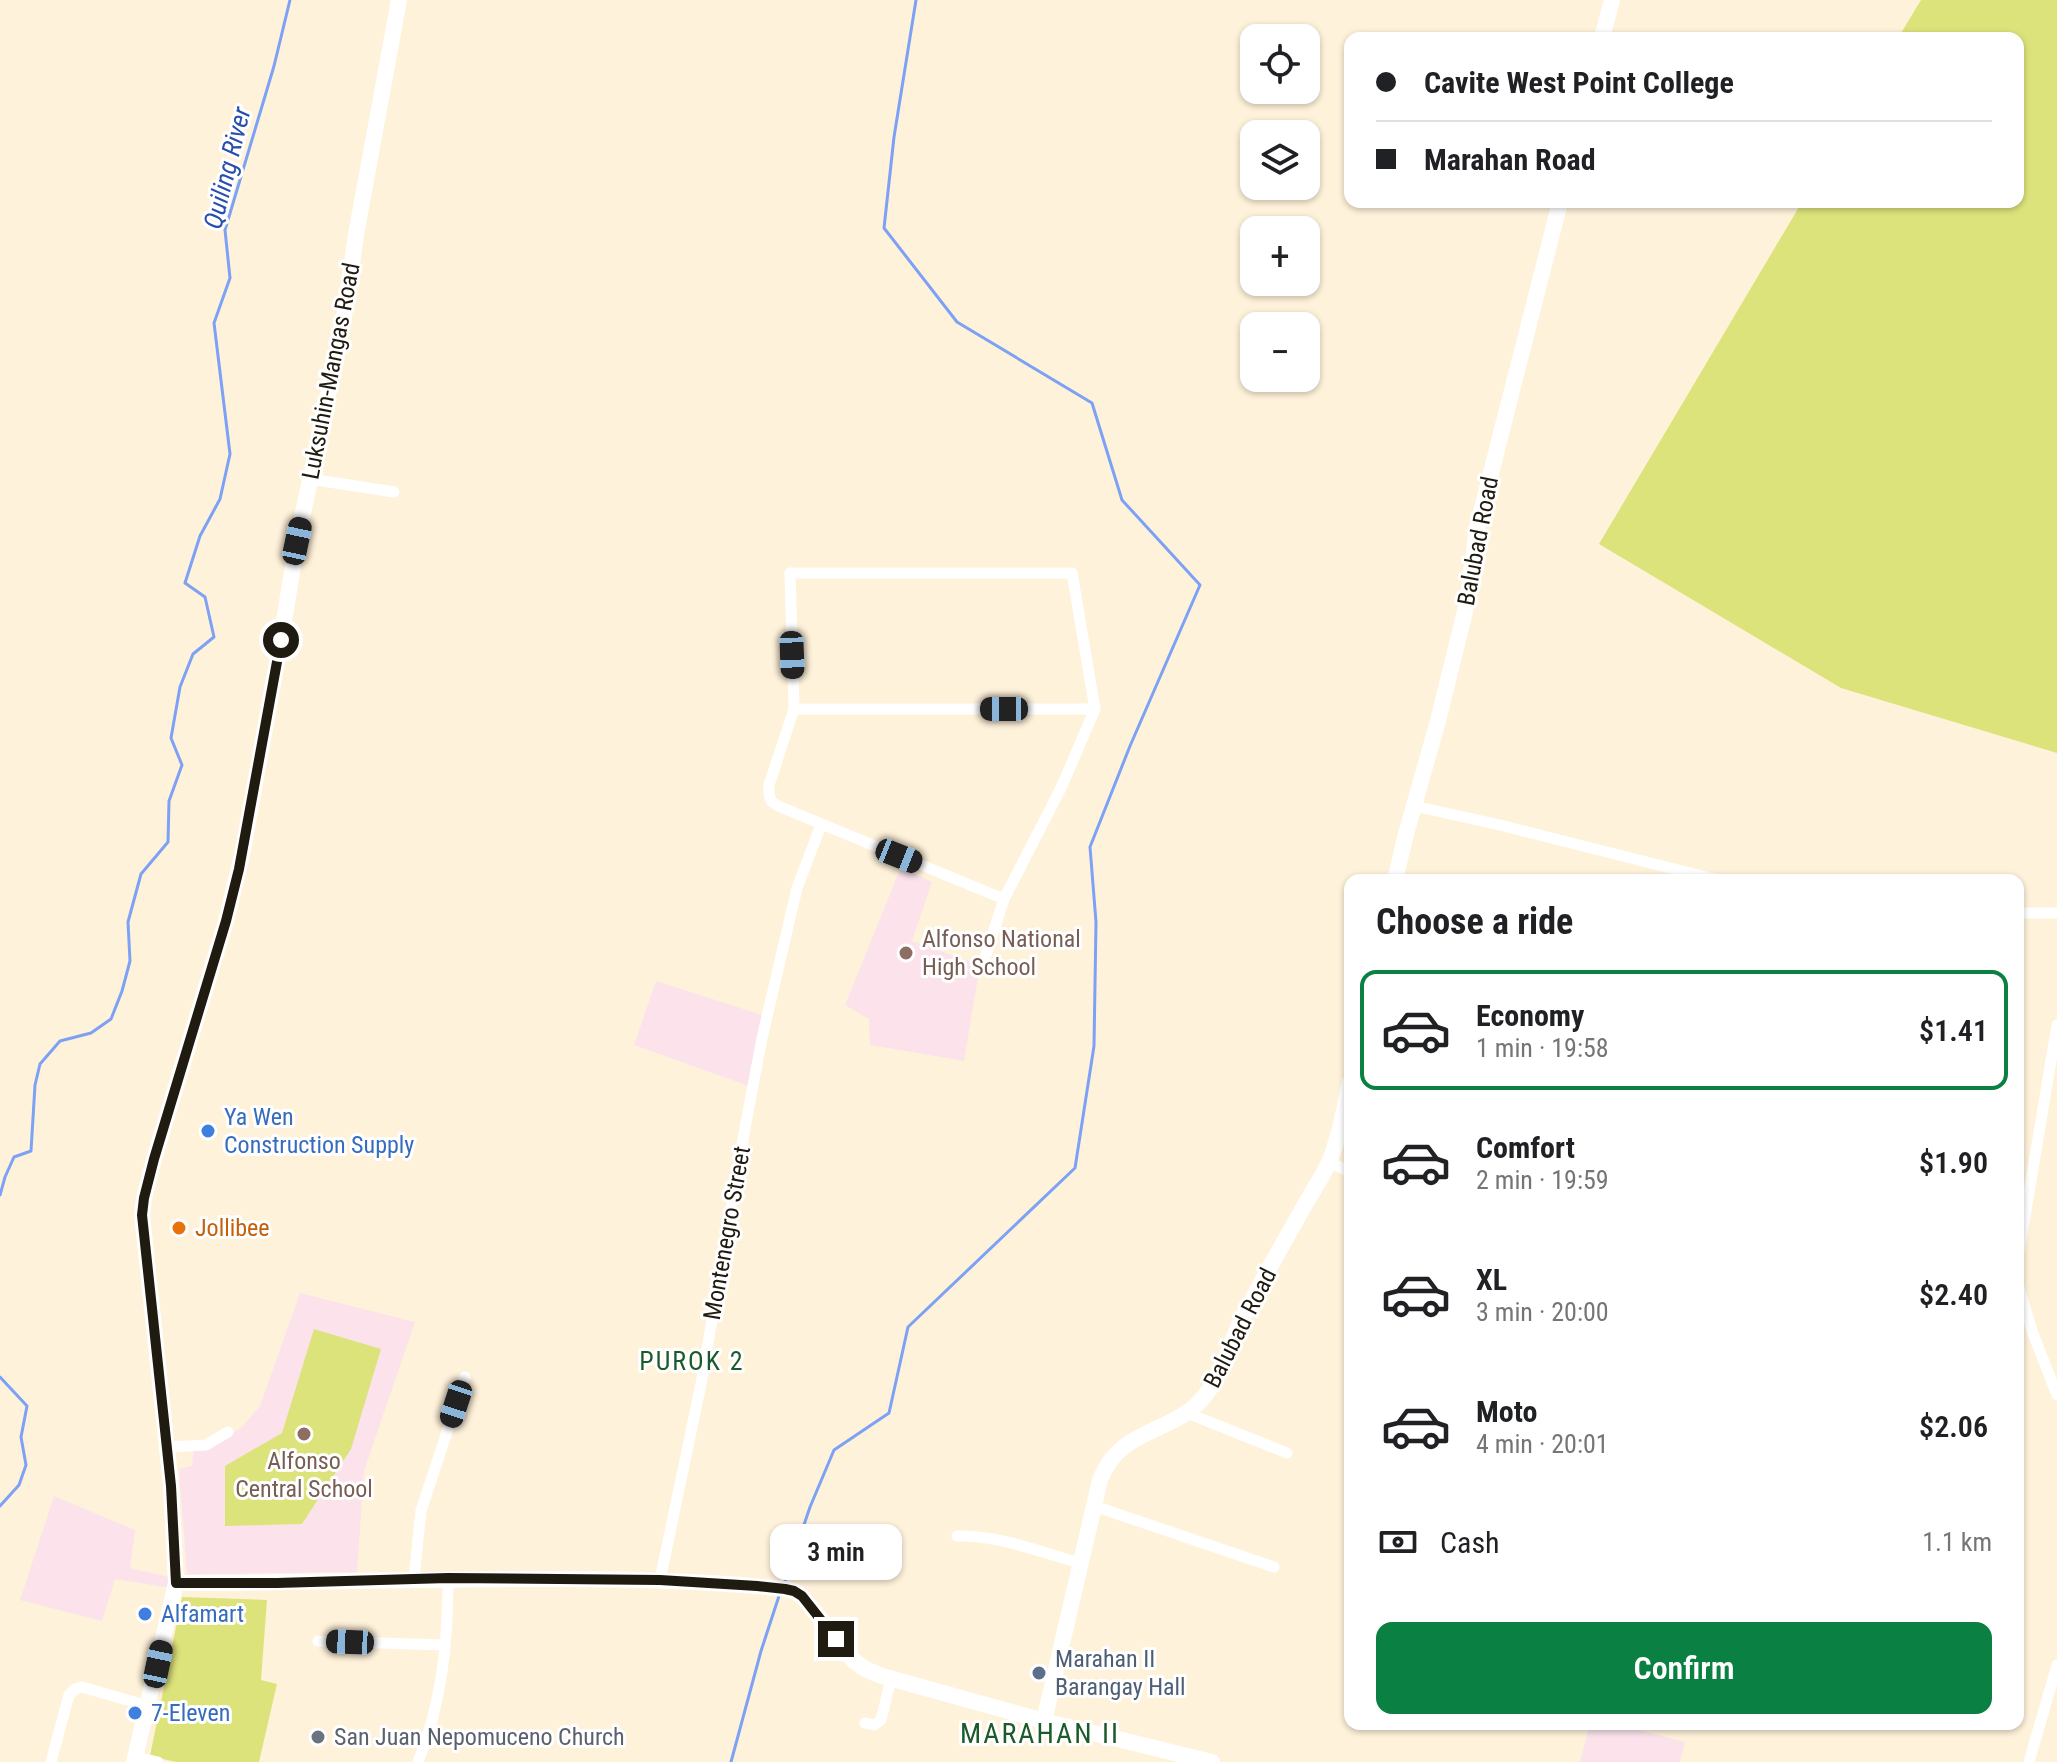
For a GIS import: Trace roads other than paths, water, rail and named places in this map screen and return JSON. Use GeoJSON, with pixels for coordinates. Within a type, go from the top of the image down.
{"type":"FeatureCollection","features":[{"type":"Feature","properties":{"kind":"main road","name":"Luksuhin-Mangas Road"},"geometry":{"type":"LineString","coordinates":[[134,1760],[176,1583],[172,1500],[142,1215],[144,1198],[226,921],[242,855],[297,541],[342,329],[399,0]]}},
{"type":"Feature","properties":{"kind":"main road"},"geometry":{"type":"LineString","coordinates":[[1604,32],[1612,0]]}},
{"type":"Feature","properties":{"kind":"main road","name":"Balubad Road"},"geometry":{"type":"LineString","coordinates":[[1397,874],[1463,618],[1477,528],[1506,406],[1558,208]]}},
{"type":"Feature","properties":{"kind":"main road","name":"Balubad Road"},"geometry":{"type":"LineString","coordinates":[[1044,1721],[1104,1469],[1127,1443],[1187,1413],[1203,1398],[1216,1379],[1242,1320],[1329,1162],[1344,1111]]}},
{"type":"Feature","properties":{"kind":"main road"},"geometry":{"type":"LineString","coordinates":[[176,1583],[414,1578],[660,1580],[785,1589],[802,1596],[853,1660],[865,1669],[1044,1721],[1191,1760],[1212,1762]]}},
{"type":"Feature","properties":{"kind":"street"},"geometry":{"type":"LineString","coordinates":[[310,479],[394,492]]}},
{"type":"Feature","properties":{"kind":"street"},"geometry":{"type":"LineString","coordinates":[[986,955],[1004,899],[1061,788],[1095,709],[1072,573],[790,573],[794,709],[769,785],[771,801],[821,825],[1004,899]]}},
{"type":"Feature","properties":{"kind":"street"},"geometry":{"type":"LineString","coordinates":[[794,709],[1095,709]]}},
{"type":"Feature","properties":{"kind":"street"},"geometry":{"type":"LineString","coordinates":[[1414,806],[1694,874]]}},
{"type":"Feature","properties":{"kind":"street","name":"Montenegro Street"},"geometry":{"type":"LineString","coordinates":[[660,1580],[701,1384],[762,1038],[797,888],[821,825]]}},
{"type":"Feature","properties":{"kind":"street"},"geometry":{"type":"LineString","coordinates":[[2024,913],[2057,913]]}},
{"type":"Feature","properties":{"kind":"street"},"geometry":{"type":"LineString","coordinates":[[2024,1222],[2057,1025]]}},
{"type":"Feature","properties":{"kind":"street"},"geometry":{"type":"LineString","coordinates":[[1329,1162],[1344,1169]]}},
{"type":"Feature","properties":{"kind":"street"},"geometry":{"type":"LineString","coordinates":[[2024,1304],[2057,1395]]}},
{"type":"Feature","properties":{"kind":"street"},"geometry":{"type":"LineString","coordinates":[[414,1578],[421,1511],[465,1377]]}},
{"type":"Feature","properties":{"kind":"street"},"geometry":{"type":"LineString","coordinates":[[1187,1413],[1287,1453]]}},
{"type":"Feature","properties":{"kind":"street"},"geometry":{"type":"LineString","coordinates":[[167,1447],[206,1445],[228,1432]]}},
{"type":"Feature","properties":{"kind":"street"},"geometry":{"type":"LineString","coordinates":[[1094,1506],[1274,1567]]}},
{"type":"Feature","properties":{"kind":"street"},"geometry":{"type":"LineString","coordinates":[[957,1536],[996,1539],[1080,1563]]}},
{"type":"Feature","properties":{"kind":"street"},"geometry":{"type":"LineString","coordinates":[[418,1762],[440,1690],[448,1612],[448,1578]]}},
{"type":"Feature","properties":{"kind":"street"},"geometry":{"type":"LineString","coordinates":[[318,1641],[444,1645]]}},
{"type":"Feature","properties":{"kind":"street"},"geometry":{"type":"LineString","coordinates":[[2029,1762],[2057,1665]]}},
{"type":"Feature","properties":{"kind":"street"},"geometry":{"type":"LineString","coordinates":[[865,1723],[874,1725],[881,1720],[891,1679]]}},
{"type":"Feature","properties":{"kind":"street"},"geometry":{"type":"LineString","coordinates":[[51,1762],[69,1695],[75,1689],[82,1687],[148,1706]]}},
{"type":"Feature","properties":{"kind":"street"},"geometry":{"type":"LineString","coordinates":[[134,1760],[158,1762]]}},
{"type":"Feature","properties":{"kind":"waterway","name":"Quiling River"},"geometry":{"type":"LineString","coordinates":[[0,1195],[14,1157],[31,1151],[35,1085],[40,1064],[60,1041],[91,1033],[111,1019],[130,961],[128,922],[141,874],[168,842],[169,801],[182,765],[171,738],[180,687],[193,654],[214,637],[205,597],[185,583],[200,536],[220,499],[230,454],[214,323],[230,278],[225,230],[274,66],[290,0]]}},
{"type":"Feature","properties":{"kind":"waterway"},"geometry":{"type":"LineString","coordinates":[[785,1581],[810,1507],[834,1450],[889,1413],[908,1327],[1075,1168],[1094,1046],[1096,922],[1090,847],[1200,585],[1122,500],[1092,403],[957,322],[884,228],[894,137],[916,0]]}},
{"type":"Feature","properties":{"kind":"waterway","name":"Quiling River"},"geometry":{"type":"LineString","coordinates":[[0,1377],[27,1406],[21,1437],[26,1465],[19,1485],[0,1506]]}},
{"type":"Feature","properties":{"kind":"waterway"},"geometry":{"type":"LineString","coordinates":[[731,1762],[779,1596]]}},
{"type":"Feature","properties":{"kind":"place","name":"Alfonso National High School"},"geometry":{"type":"Point","coordinates":[906,953]}},
{"type":"Feature","properties":{"kind":"place","name":"Ya Wen Construction Supply"},"geometry":{"type":"Point","coordinates":[208,1131]}},
{"type":"Feature","properties":{"kind":"place","name":"Jollibee"},"geometry":{"type":"Point","coordinates":[179,1228]}},
{"type":"Feature","properties":{"kind":"place","name":"Alfonso Central School"},"geometry":{"type":"Point","coordinates":[304,1434]}},
{"type":"Feature","properties":{"kind":"place","name":"Alfamart"},"geometry":{"type":"Point","coordinates":[145,1614]}},
{"type":"Feature","properties":{"kind":"place","name":"Marahan II Barangay Hall"},"geometry":{"type":"Point","coordinates":[1039,1673]}},
{"type":"Feature","properties":{"kind":"place","name":"7-Eleven"},"geometry":{"type":"Point","coordinates":[135,1713]}},
{"type":"Feature","properties":{"kind":"place","name":"San Juan Nepomuceno Church"},"geometry":{"type":"Point","coordinates":[318,1737]}},
{"type":"Feature","properties":{"kind":"district","name":"PUROK 2"},"geometry":{"type":"Point","coordinates":[692,1361]}},
{"type":"Feature","properties":{"kind":"district","name":"MARAHAN II"},"geometry":{"type":"Point","coordinates":[1040,1733]}}]}
